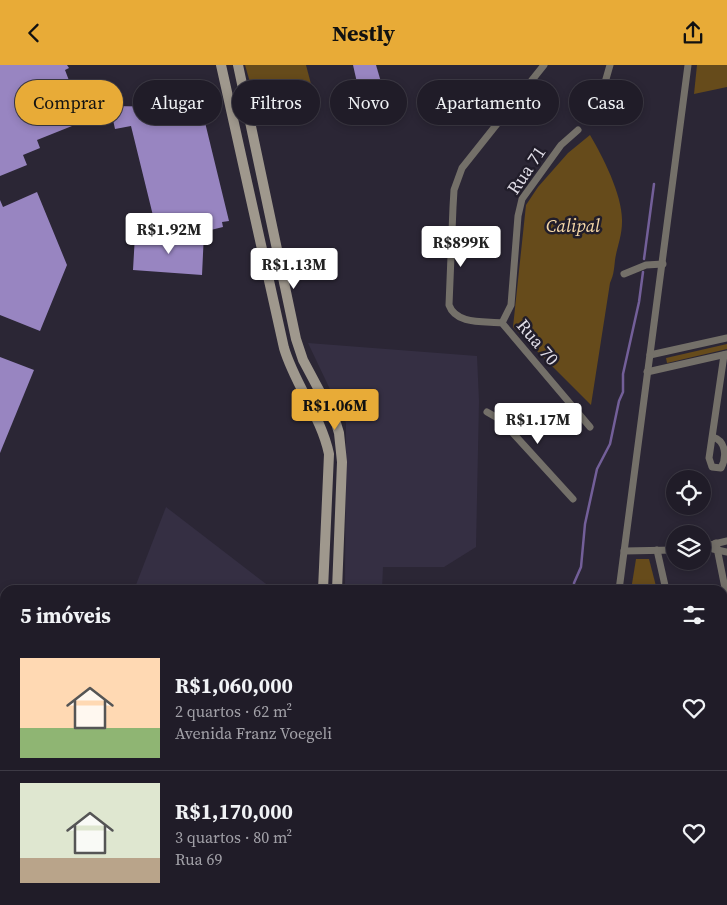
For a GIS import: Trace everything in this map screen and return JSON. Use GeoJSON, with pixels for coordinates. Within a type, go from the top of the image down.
{"type":"FeatureCollection","features":[{"type":"Feature","properties":{"kind":"main road"},"geometry":{"type":"LineString","coordinates":[[221,65],[288,360],[324,435],[329,454],[323,585]]}},
{"type":"Feature","properties":{"kind":"main road"},"geometry":{"type":"LineString","coordinates":[[238,65],[291,316],[303,360],[339,431],[342,462],[336,585]]}},
{"type":"Feature","properties":{"kind":"main road"},"geometry":{"type":"LineString","coordinates":[[271,289],[283,297],[291,316]]}},
{"type":"Feature","properties":{"kind":"main road"},"geometry":{"type":"LineString","coordinates":[[319,425],[328,421],[332,415]]}},
{"type":"Feature","properties":{"kind":"main road"},"geometry":{"type":"LineString","coordinates":[[324,435],[339,431]]}},
{"type":"Feature","properties":{"kind":"street","name":"Rua 70"},"geometry":{"type":"LineString","coordinates":[[544,65],[462,168],[454,190],[450,309],[462,319],[502,323],[590,427]]}},
{"type":"Feature","properties":{"kind":"street"},"geometry":{"type":"LineString","coordinates":[[606,80],[610,65]]}},
{"type":"Feature","properties":{"kind":"street"},"geometry":{"type":"LineString","coordinates":[[620,585],[688,65]]}},
{"type":"Feature","properties":{"kind":"street","name":"Rua 71"},"geometry":{"type":"LineString","coordinates":[[502,323],[511,305],[518,216],[522,199],[561,145],[578,130]]}},
{"type":"Feature","properties":{"kind":"street"},"geometry":{"type":"LineString","coordinates":[[624,273],[636,267],[663,264]]}},
{"type":"Feature","properties":{"kind":"street"},"geometry":{"type":"LineString","coordinates":[[650,355],[727,338]]}},
{"type":"Feature","properties":{"kind":"street"},"geometry":{"type":"LineString","coordinates":[[648,372],[726,355],[713,437]]}},
{"type":"Feature","properties":{"kind":"street"},"geometry":{"type":"LineString","coordinates":[[487,412],[501,420],[573,499]]}},
{"type":"Feature","properties":{"kind":"street"},"geometry":{"type":"LineString","coordinates":[[711,545],[727,541]]}},
{"type":"Feature","properties":{"kind":"street"},"geometry":{"type":"LineString","coordinates":[[716,543],[725,585]]}},
{"type":"Feature","properties":{"kind":"street"},"geometry":{"type":"LineString","coordinates":[[711,549],[727,552]]}},
{"type":"Feature","properties":{"kind":"street"},"geometry":{"type":"LineString","coordinates":[[657,550],[665,585]]}},
{"type":"Feature","properties":{"kind":"street"},"geometry":{"type":"LineString","coordinates":[[624,551],[666,550]]}},
{"type":"Feature","properties":{"kind":"shaded area"},"geometry":{"type":"Polygon","coordinates":[[[308,343],[477,356],[479,401],[476,547],[444,567],[383,567],[382,585],[345,585],[346,423],[308,343]]]}},
{"type":"Feature","properties":{"kind":"shaded area"},"geometry":{"type":"Polygon","coordinates":[[[166,507],[267,585],[136,585],[166,507]]]}},
{"type":"Feature","properties":{"kind":"green space"},"geometry":{"type":"Polygon","coordinates":[[[245,65],[306,65],[310,80],[249,80],[245,65]]]}},
{"type":"Feature","properties":{"kind":"green space"},"geometry":{"type":"Polygon","coordinates":[[[697,65],[727,65],[727,87],[694,94],[697,65]]]}},
{"type":"Feature","properties":{"kind":"green space","name":"Calipal"},"geometry":{"type":"Polygon","coordinates":[[[590,135],[601,154],[616,189],[622,222],[614,271],[610,283],[591,405],[513,327],[526,205],[538,187],[568,153],[590,135]]]}},
{"type":"Feature","properties":{"kind":"green space"},"geometry":{"type":"Polygon","coordinates":[[[727,344],[727,349],[667,363],[666,358],[727,344]]]}},
{"type":"Feature","properties":{"kind":"green space"},"geometry":{"type":"Polygon","coordinates":[[[636,559],[649,559],[656,585],[632,585],[636,559]]]}},
{"type":"Feature","properties":{"kind":"building"},"geometry":{"type":"Polygon","coordinates":[[[0,65],[67,65],[69,68],[65,70],[69,80],[15,80],[15,125],[74,125],[37,140],[40,148],[23,155],[27,165],[0,176],[0,65]]]}},
{"type":"Feature","properties":{"kind":"building"},"geometry":{"type":"Polygon","coordinates":[[[353,65],[376,65],[380,80],[356,80],[353,65]]]}},
{"type":"Feature","properties":{"kind":"building"},"geometry":{"type":"Polygon","coordinates":[[[123,106],[133,106],[133,125],[206,125],[229,221],[222,222],[223,227],[178,238],[158,236],[131,126],[115,129],[114,125],[123,125],[123,106]]]}},
{"type":"Feature","properties":{"kind":"building"},"geometry":{"type":"Polygon","coordinates":[[[37,192],[67,265],[40,331],[0,315],[0,200],[3,207],[37,192]]]}},
{"type":"Feature","properties":{"kind":"building"},"geometry":{"type":"Polygon","coordinates":[[[204,233],[202,275],[133,270],[135,235],[179,239],[204,233]]]}},
{"type":"Feature","properties":{"kind":"building"},"geometry":{"type":"Polygon","coordinates":[[[0,357],[34,370],[0,453],[0,357]]]}},
{"type":"Feature","properties":{"kind":"waterway"},"geometry":{"type":"LineString","coordinates":[[644,259],[654,184]]}},
{"type":"Feature","properties":{"kind":"waterway"},"geometry":{"type":"LineString","coordinates":[[574,585],[581,567],[585,524],[597,469],[610,444],[619,401],[623,392],[623,374],[639,302],[643,272]]}}]}
